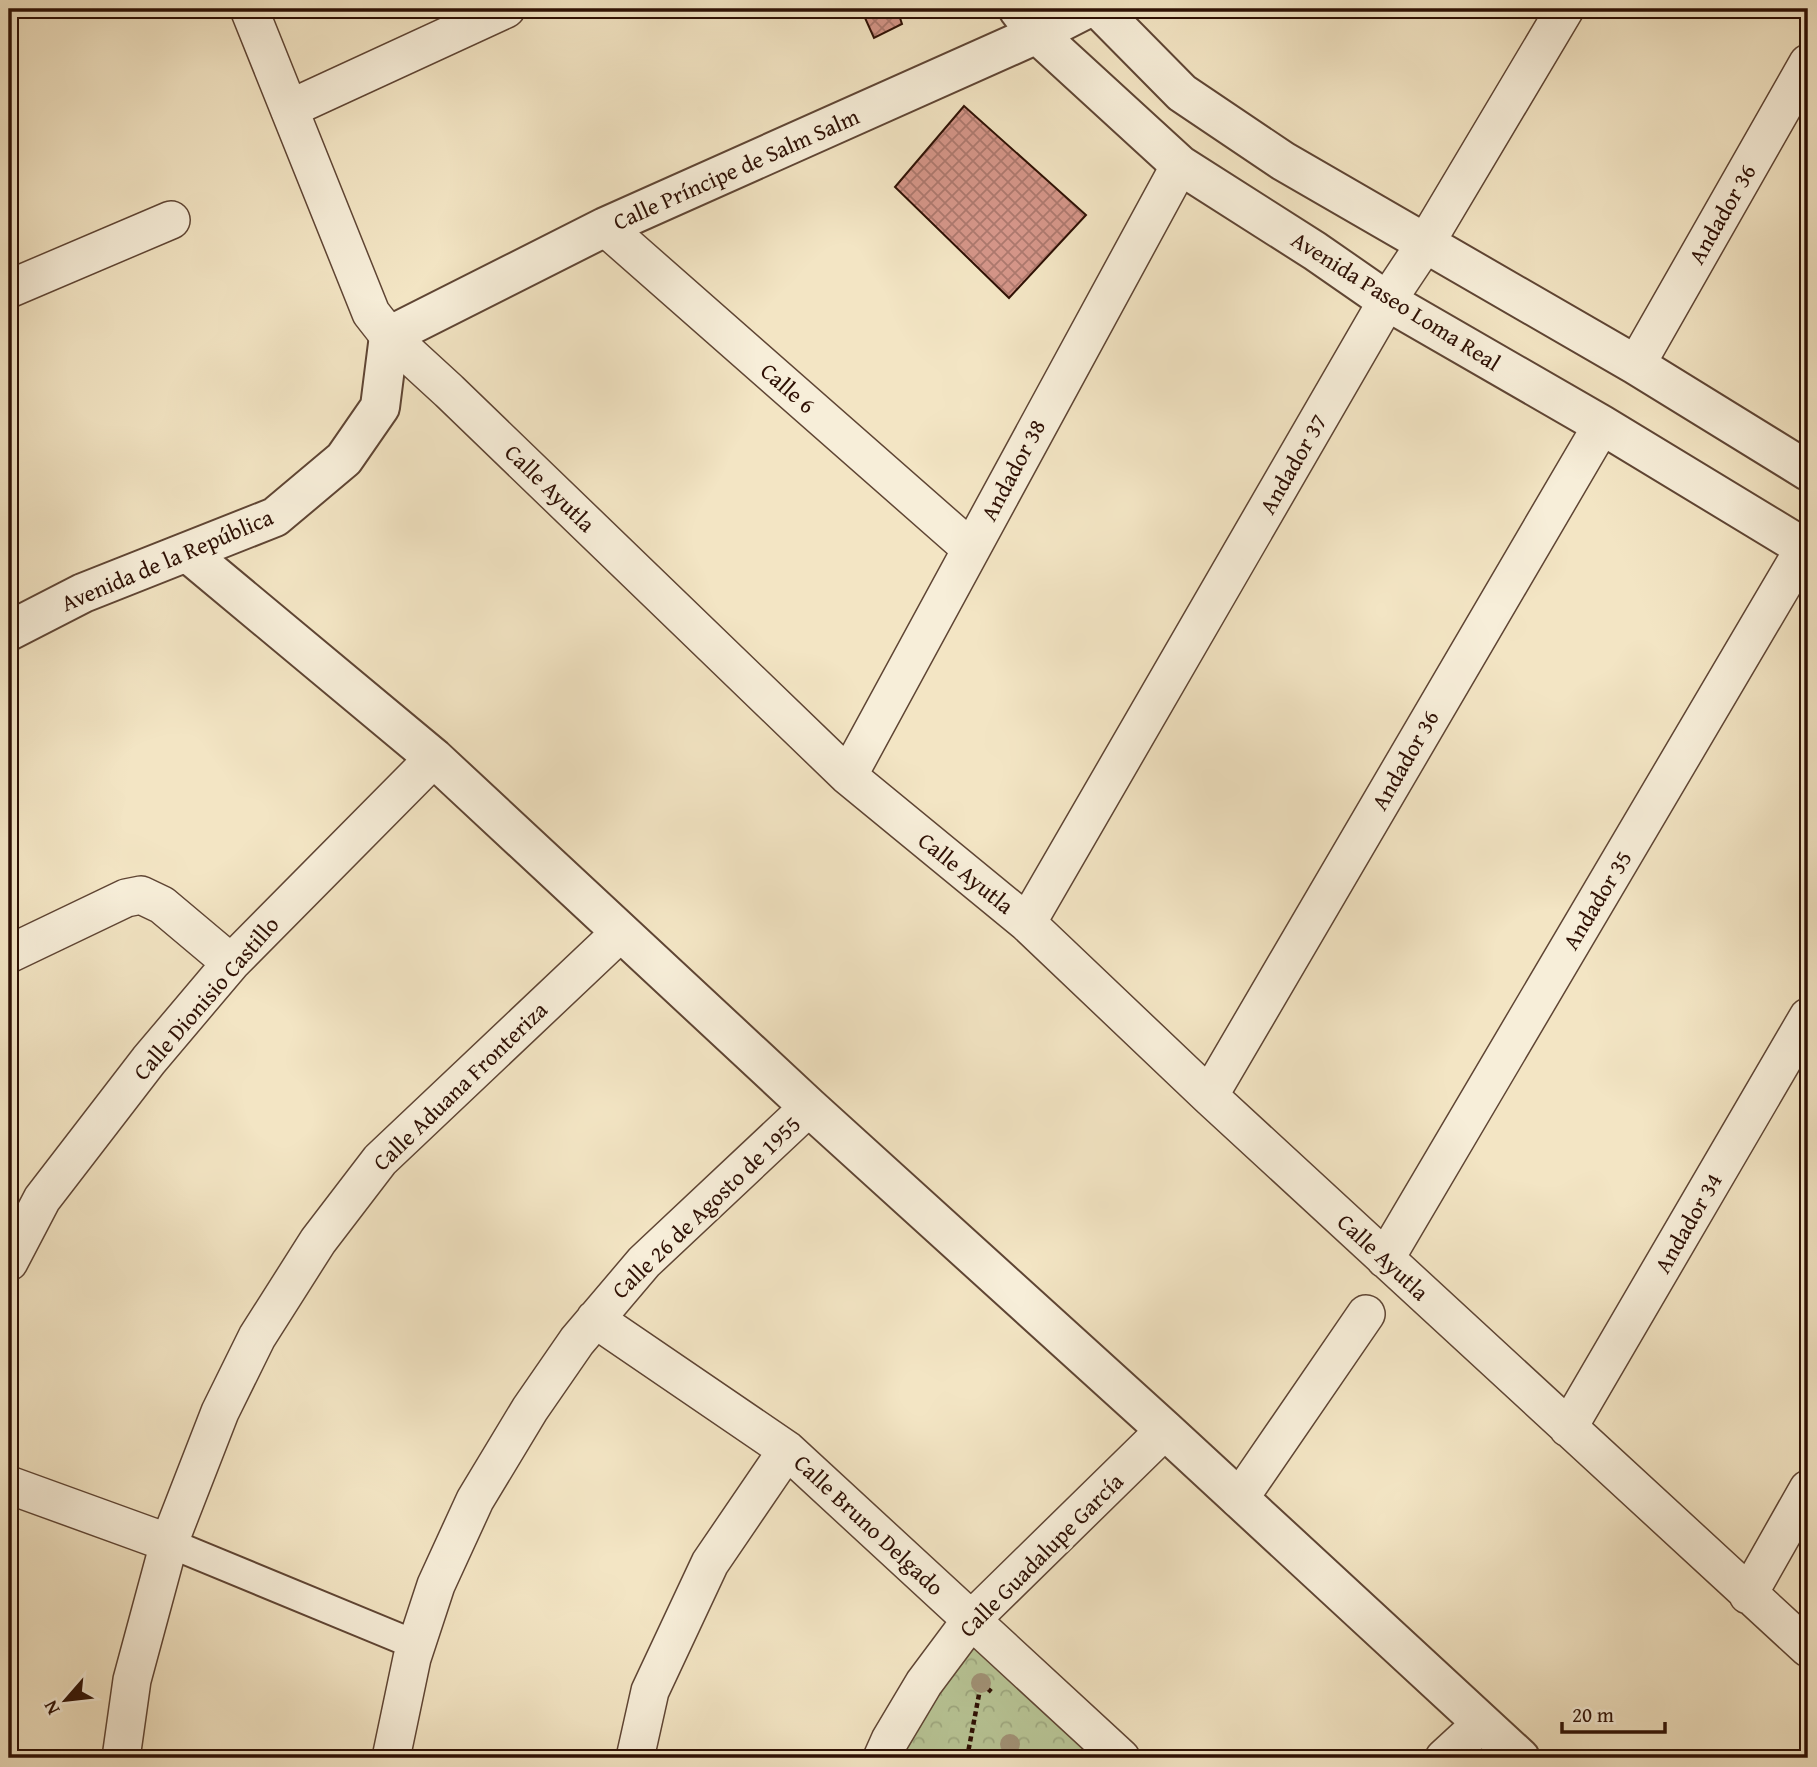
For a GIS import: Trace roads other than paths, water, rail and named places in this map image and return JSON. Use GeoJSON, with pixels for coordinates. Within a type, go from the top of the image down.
{"type":"FeatureCollection","features":[{"type":"Feature","properties":{"kind":"street","name":"Calle Ayutla"},"geometry":{"type":"LineString","coordinates":[[249,9],[371,313],[389,336],[848,776],[1027,923],[1209,1096],[1808,1648]]}},
{"type":"Feature","properties":{"kind":"street"},"geometry":{"type":"LineString","coordinates":[[289,109],[506,9]]}},
{"type":"Feature","properties":{"kind":"street","name":"Calle Príncipe de Salm Salm"},"geometry":{"type":"LineString","coordinates":[[389,336],[1028,22],[1086,9]]}},
{"type":"Feature","properties":{"kind":"street"},"geometry":{"type":"LineString","coordinates":[[1099,9],[1182,93],[1283,161],[1636,365],[1808,471]]}},
{"type":"Feature","properties":{"kind":"street","name":"Andador 37"},"geometry":{"type":"LineString","coordinates":[[1027,923],[1387,301],[1425,244],[1565,9]]}},
{"type":"Feature","properties":{"kind":"street","name":"Avenida Paseo Loma Real"},"geometry":{"type":"LineString","coordinates":[[1028,22],[1180,165],[1315,251],[1387,301],[1807,547]]}},
{"type":"Feature","properties":{"kind":"street","name":"Andador 36"},"geometry":{"type":"LineString","coordinates":[[1636,365],[1808,63]]}},
{"type":"Feature","properties":{"kind":"street","name":"Andador 38"},"geometry":{"type":"LineString","coordinates":[[848,776],[1180,165]]}},
{"type":"Feature","properties":{"kind":"street"},"geometry":{"type":"LineString","coordinates":[[9,289],[170,220]]}},
{"type":"Feature","properties":{"kind":"street","name":"Calle 6"},"geometry":{"type":"LineString","coordinates":[[605,228],[970,548]]}},
{"type":"Feature","properties":{"kind":"street","name":"Avenida de la República"},"geometry":{"type":"LineString","coordinates":[[9,632],[83,593],[275,517],[344,459],[380,407],[389,336]]}},
{"type":"Feature","properties":{"kind":"street","name":"Andador 36"},"geometry":{"type":"LineString","coordinates":[[1209,1096],[1602,425]]}},
{"type":"Feature","properties":{"kind":"street","name":"Andador 35"},"geometry":{"type":"LineString","coordinates":[[1385,1259],[1807,547]]}},
{"type":"Feature","properties":{"kind":"street"},"geometry":{"type":"LineString","coordinates":[[188,553],[434,758],[809,1107],[1166,1430],[1520,1758]]}},
{"type":"Feature","properties":{"kind":"street","name":"Calle Dionisio Castillo"},"geometry":{"type":"LineString","coordinates":[[9,1262],[42,1199],[133,1081],[231,963],[434,758]]}},
{"type":"Feature","properties":{"kind":"street"},"geometry":{"type":"LineString","coordinates":[[9,954],[126,898],[141,895],[162,905],[231,963]]}},
{"type":"Feature","properties":{"kind":"street","name":"Calle Aduana Fronteriza"},"geometry":{"type":"LineString","coordinates":[[121,1758],[132,1680],[169,1543],[220,1412],[257,1337],[318,1241],[380,1160],[621,932]]}},
{"type":"Feature","properties":{"kind":"street","name":"Andador 34"},"geometry":{"type":"LineString","coordinates":[[1568,1428],[1808,1017]]}},
{"type":"Feature","properties":{"kind":"street","name":"Calle 26 de Agosto de 1955"},"geometry":{"type":"LineString","coordinates":[[391,1758],[416,1645],[436,1585],[475,1500],[530,1409],[576,1341],[644,1262],[809,1107]]}},
{"type":"Feature","properties":{"kind":"street"},"geometry":{"type":"LineString","coordinates":[[9,1214],[42,1199]]}},
{"type":"Feature","properties":{"kind":"street"},"geometry":{"type":"LineString","coordinates":[[1239,1499],[1366,1314]]}},
{"type":"Feature","properties":{"kind":"street","name":"Calle Bruno Delgado"},"geometry":{"type":"LineString","coordinates":[[595,1319],[787,1450],[1121,1758]]}},
{"type":"Feature","properties":{"kind":"street","name":"Calle Guadalupe García"},"geometry":{"type":"LineString","coordinates":[[882,1758],[924,1683],[971,1619],[1166,1430]]}},
{"type":"Feature","properties":{"kind":"street"},"geometry":{"type":"LineString","coordinates":[[635,1758],[650,1691],[710,1563],[787,1450]]}},
{"type":"Feature","properties":{"kind":"street"},"geometry":{"type":"LineString","coordinates":[[9,1485],[169,1543],[416,1645]]}},
{"type":"Feature","properties":{"kind":"street"},"geometry":{"type":"LineString","coordinates":[[1748,1595],[1808,1489]]}},
{"type":"Feature","properties":{"kind":"street"},"geometry":{"type":"LineString","coordinates":[[1444,1758],[1482,1723]]}}]}
